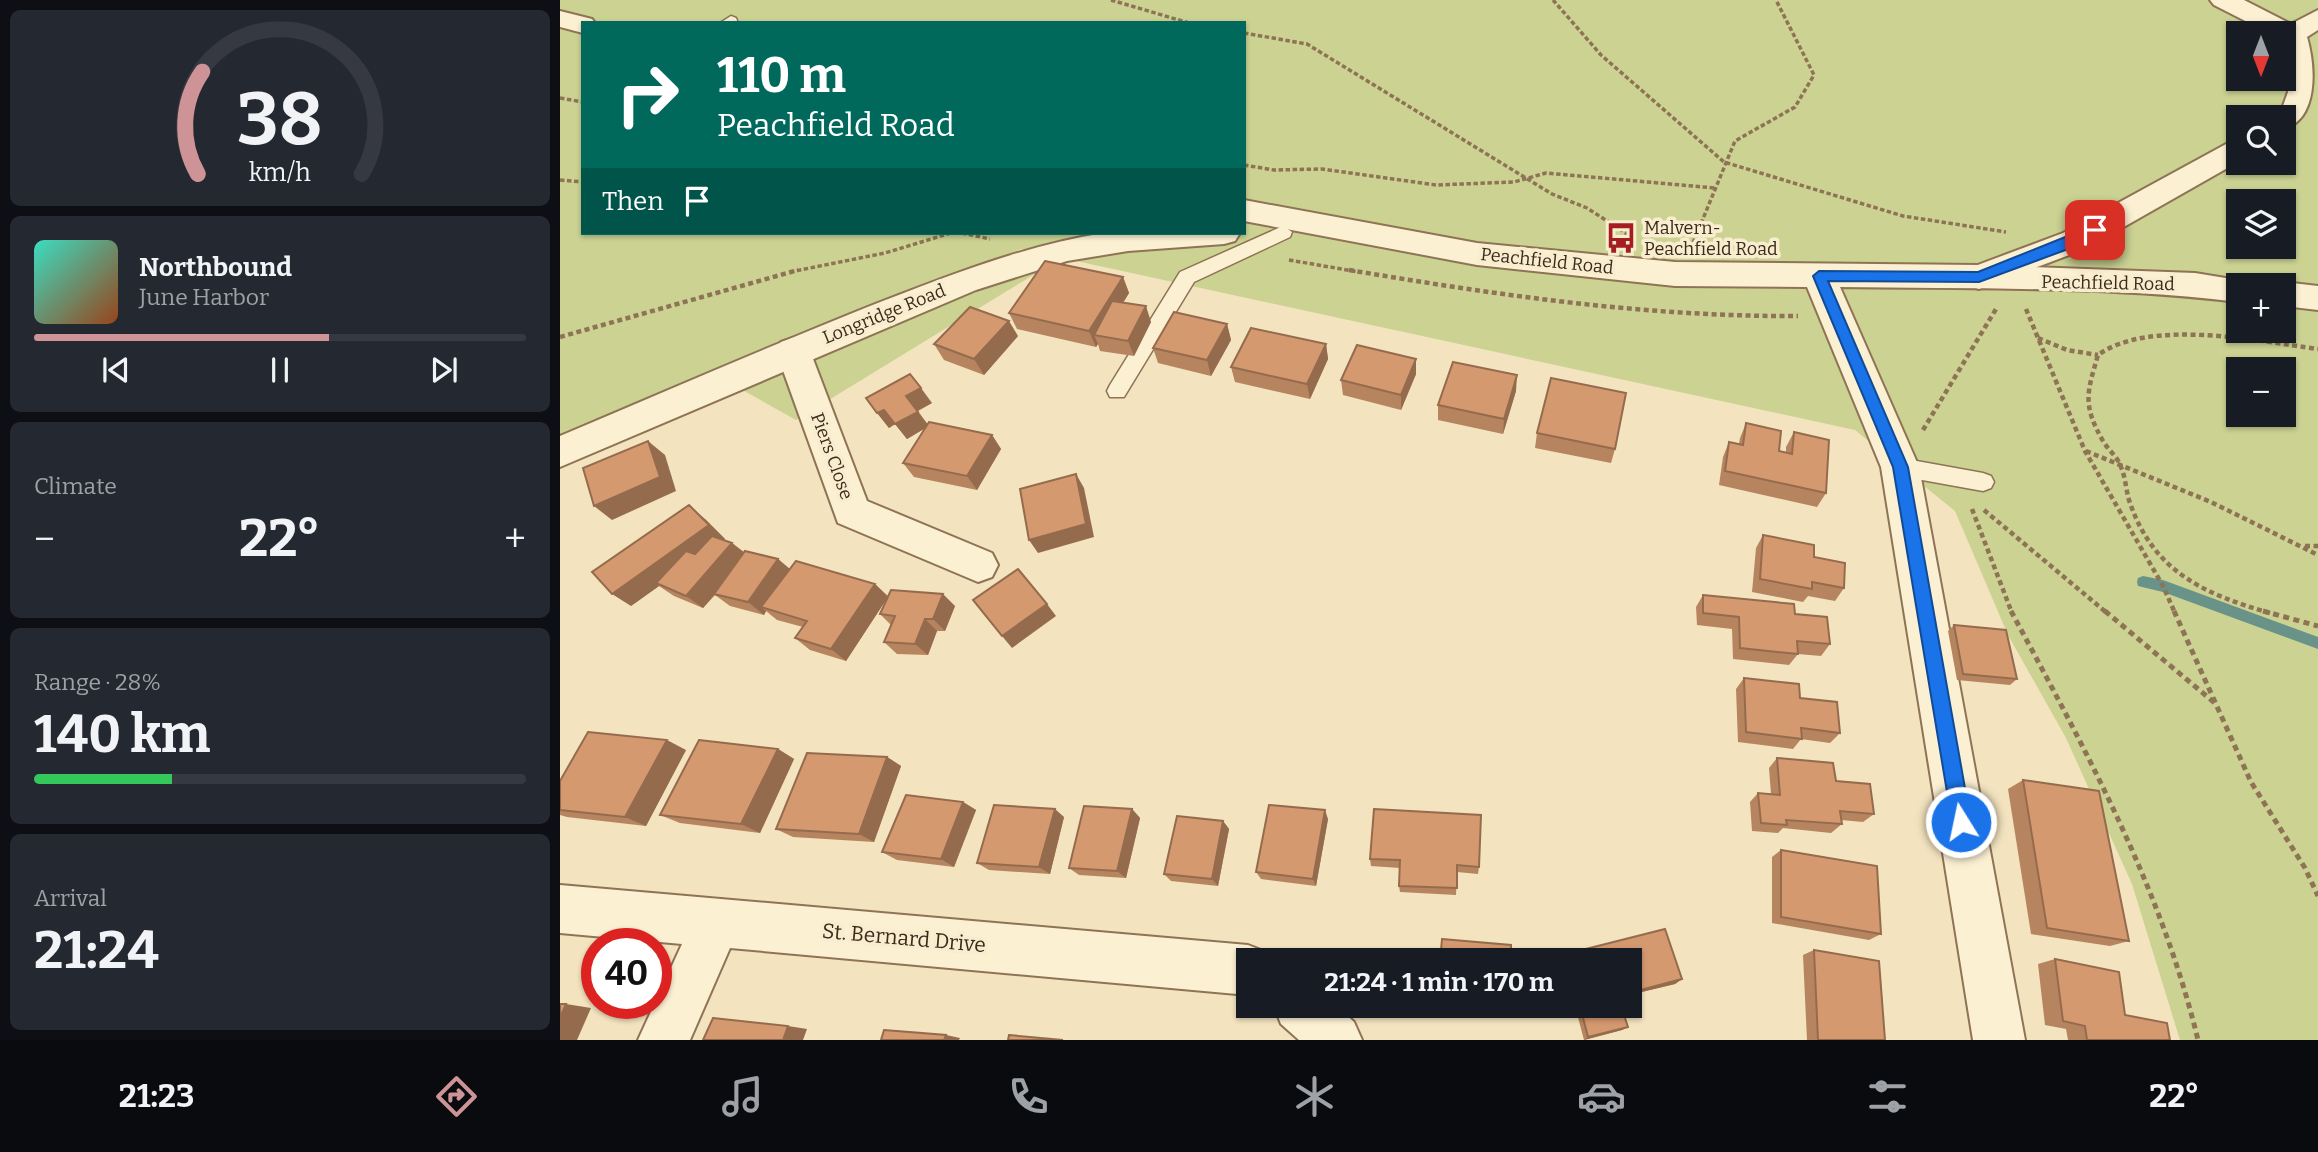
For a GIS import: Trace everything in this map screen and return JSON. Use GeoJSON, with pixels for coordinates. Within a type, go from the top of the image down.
{"type":"FeatureCollection","features":[{"type":"Feature","properties":{"kind":"street"},"geometry":{"type":"LineString","coordinates":[[2223,0],[2242,8],[2261,21]]}},
{"type":"Feature","properties":{"kind":"street"},"geometry":{"type":"LineString","coordinates":[[2296,32],[2318,18]]}},
{"type":"Feature","properties":{"kind":"street"},"geometry":{"type":"LineString","coordinates":[[560,19],[581,24]]}},
{"type":"Feature","properties":{"kind":"street"},"geometry":{"type":"LineString","coordinates":[[2296,46],[2305,80],[2296,105]]}},
{"type":"Feature","properties":{"kind":"street","name":"Peachfield Road"},"geometry":{"type":"LineString","coordinates":[[1979,277],[2074,241],[2226,157]]}},
{"type":"Feature","properties":{"kind":"street","name":"Peachfield Road"},"geometry":{"type":"LineString","coordinates":[[1246,210],[1369,236],[1477,254],[1827,293],[1979,277],[2195,285],[2226,289]]}},
{"type":"Feature","properties":{"kind":"street","name":"Longridge Road"},"geometry":{"type":"LineString","coordinates":[[560,452],[793,351],[964,282],[1065,250],[1128,240],[1233,240],[1283,232],[1369,236]]}},
{"type":"Feature","properties":{"kind":"street"},"geometry":{"type":"LineString","coordinates":[[1827,293],[1919,469],[1998,1040]]}},
{"type":"Feature","properties":{"kind":"street"},"geometry":{"type":"LineString","coordinates":[[2296,296],[2318,298]]}},
{"type":"Feature","properties":{"kind":"street","name":"Piers Close"},"geometry":{"type":"LineString","coordinates":[[793,351],[852,512],[978,565]]}},
{"type":"Feature","properties":{"kind":"street","name":"St. Bernard Drive"},"geometry":{"type":"LineString","coordinates":[[560,909],[1236,969]]}},
{"type":"Feature","properties":{"kind":"street"},"geometry":{"type":"LineString","coordinates":[[664,1040],[717,921]]}},
{"type":"Feature","properties":{"kind":"street"},"geometry":{"type":"LineString","coordinates":[[1312,1018],[1336,1040]]}},
{"type":"Feature","properties":{"kind":"lane"},"geometry":{"type":"LineString","coordinates":[[1117,391],[1187,277],[1233,240]]}},
{"type":"Feature","properties":{"kind":"lane"},"geometry":{"type":"LineString","coordinates":[[1919,469],[1975,489]]}},
{"type":"Feature","properties":{"kind":"path"},"geometry":{"type":"LineString","coordinates":[[1111,0],[1182,21]]}},
{"type":"Feature","properties":{"kind":"path"},"geometry":{"type":"LineString","coordinates":[[1553,0],[1601,55],[1724,162],[1903,216],[2008,232]]}},
{"type":"Feature","properties":{"kind":"path"},"geometry":{"type":"LineString","coordinates":[[1246,33],[1307,44],[1390,93],[1412,110],[1494,156],[1552,194],[1587,208],[1637,241],[1675,274],[1691,248],[1724,162],[1735,141],[1795,107],[1814,75],[1776,0]]}},
{"type":"Feature","properties":{"kind":"path"},"geometry":{"type":"LineString","coordinates":[[560,98],[581,102]]}},
{"type":"Feature","properties":{"kind":"path"},"geometry":{"type":"LineString","coordinates":[[1246,165],[1275,170],[1322,169],[1436,185],[1514,182],[1546,173],[1715,188]]}},
{"type":"Feature","properties":{"kind":"path"},"geometry":{"type":"LineString","coordinates":[[560,180],[581,182]]}},
{"type":"Feature","properties":{"kind":"path"},"geometry":{"type":"LineString","coordinates":[[560,337],[774,275],[885,253],[944,235]]}},
{"type":"Feature","properties":{"kind":"path"},"geometry":{"type":"LineString","coordinates":[[1233,240],[1631,312],[1721,319],[1804,316],[1827,293]]}},
{"type":"Feature","properties":{"kind":"path"},"geometry":{"type":"LineString","coordinates":[[2014,280],[2085,451],[2163,586],[2220,707],[2251,782],[2305,868],[2318,896]]}},
{"type":"Feature","properties":{"kind":"path"},"geometry":{"type":"LineString","coordinates":[[2014,280],[1919,469],[1975,489],[2220,707]]}},
{"type":"Feature","properties":{"kind":"path"},"geometry":{"type":"LineString","coordinates":[[2318,349],[2255,341],[2170,337],[2119,341],[2098,355],[2086,398],[2103,441],[2121,466],[2130,504],[2155,554],[2182,577],[2224,600],[2318,625]]}},
{"type":"Feature","properties":{"kind":"path"},"geometry":{"type":"LineString","coordinates":[[2038,338],[2067,350],[2098,355]]}},
{"type":"Feature","properties":{"kind":"path"},"geometry":{"type":"LineString","coordinates":[[2085,451],[2211,502],[2318,555]]}},
{"type":"Feature","properties":{"kind":"path"},"geometry":{"type":"LineString","coordinates":[[1975,489],[2008,607],[2104,785],[2139,867],[2188,999],[2198,1040]]}},
{"type":"Feature","properties":{"kind":"path"},"geometry":{"type":"LineString","coordinates":[[2301,546],[2318,546]]}},
{"type":"Feature","properties":{"kind":"green space"},"geometry":{"type":"Polygon","coordinates":[[[560,0],[2318,0],[2318,1040],[2180,1040],[2132,884],[2066,738],[2008,635],[1955,511],[1855,430],[1021,249],[810,329],[560,437],[560,0]]]}},
{"type":"Feature","properties":{"kind":"green space"},"geometry":{"type":"Polygon","coordinates":[[[1043,269],[796,420],[739,388],[906,315],[1022,272],[1043,269]]]}},
{"type":"Feature","properties":{"kind":"building"},"geometry":{"type":"Polygon","coordinates":[[[1045,261],[1123,277],[1089,331],[1009,313],[1045,261]]]}},
{"type":"Feature","properties":{"kind":"building"},"geometry":{"type":"Polygon","coordinates":[[[1112,301],[1146,306],[1128,341],[1094,335],[1112,301]]]}},
{"type":"Feature","properties":{"kind":"building"},"geometry":{"type":"Polygon","coordinates":[[[970,307],[1009,321],[974,359],[934,344],[970,307]]]}},
{"type":"Feature","properties":{"kind":"building"},"geometry":{"type":"Polygon","coordinates":[[[1174,312],[1227,324],[1207,360],[1153,348],[1174,312]]]}},
{"type":"Feature","properties":{"kind":"building"},"geometry":{"type":"Polygon","coordinates":[[[1251,328],[1326,344],[1307,384],[1231,367],[1251,328]]]}},
{"type":"Feature","properties":{"kind":"building"},"geometry":{"type":"Polygon","coordinates":[[[1357,345],[1416,359],[1401,395],[1341,380],[1357,345]]]}},
{"type":"Feature","properties":{"kind":"building"},"geometry":{"type":"Polygon","coordinates":[[[1453,362],[1517,375],[1504,419],[1438,405],[1453,362]]]}},
{"type":"Feature","properties":{"kind":"building"},"geometry":{"type":"Polygon","coordinates":[[[910,374],[921,388],[906,396],[918,412],[895,424],[884,410],[877,413],[866,398],[910,374]]]}},
{"type":"Feature","properties":{"kind":"building"},"geometry":{"type":"Polygon","coordinates":[[[1551,378],[1626,393],[1615,449],[1537,433],[1551,378]]]}},
{"type":"Feature","properties":{"kind":"building"},"geometry":{"type":"Polygon","coordinates":[[[929,422],[992,435],[967,476],[903,463],[929,422]]]}},
{"type":"Feature","properties":{"kind":"building"},"geometry":{"type":"Polygon","coordinates":[[[1746,423],[1781,431],[1779,451],[1792,454],[1794,432],[1829,440],[1826,493],[1725,471],[1729,442],[1743,445],[1746,423]]]}},
{"type":"Feature","properties":{"kind":"building"},"geometry":{"type":"Polygon","coordinates":[[[648,441],[660,477],[594,506],[583,468],[648,441]]]}},
{"type":"Feature","properties":{"kind":"building"},"geometry":{"type":"Polygon","coordinates":[[[1076,474],[1086,524],[1029,540],[1020,489],[1076,474]]]}},
{"type":"Feature","properties":{"kind":"building"},"geometry":{"type":"Polygon","coordinates":[[[689,505],[709,525],[612,594],[592,572],[689,505]]]}},
{"type":"Feature","properties":{"kind":"building"},"geometry":{"type":"Polygon","coordinates":[[[1763,535],[1814,545],[1814,557],[1845,563],[1844,588],[1812,582],[1812,589],[1760,579],[1763,535]]]}},
{"type":"Feature","properties":{"kind":"building"},"geometry":{"type":"Polygon","coordinates":[[[712,536],[732,543],[686,596],[656,583],[686,551],[695,554],[712,536]]]}},
{"type":"Feature","properties":{"kind":"building"},"geometry":{"type":"Polygon","coordinates":[[[745,551],[778,559],[748,602],[714,594],[745,551]]]}},
{"type":"Feature","properties":{"kind":"building"},"geometry":{"type":"Polygon","coordinates":[[[796,561],[875,584],[831,649],[795,638],[807,621],[761,607],[796,561]]]}},
{"type":"Feature","properties":{"kind":"building"},"geometry":{"type":"Polygon","coordinates":[[[1018,569],[1047,604],[1002,636],[973,600],[1018,569]]]}},
{"type":"Feature","properties":{"kind":"building"},"geometry":{"type":"Polygon","coordinates":[[[891,590],[943,594],[933,619],[925,619],[915,644],[884,642],[895,616],[880,614],[891,590]]]}},
{"type":"Feature","properties":{"kind":"building"},"geometry":{"type":"Polygon","coordinates":[[[1703,595],[1794,604],[1795,614],[1827,617],[1830,644],[1797,641],[1798,654],[1740,648],[1739,617],[1703,613],[1703,595]]]}},
{"type":"Feature","properties":{"kind":"building"},"geometry":{"type":"Polygon","coordinates":[[[1954,625],[2006,630],[2017,679],[1963,674],[1954,625]]]}},
{"type":"Feature","properties":{"kind":"building"},"geometry":{"type":"Polygon","coordinates":[[[1744,678],[1799,684],[1800,698],[1837,702],[1840,733],[1801,728],[1802,739],[1746,732],[1744,678]]]}},
{"type":"Feature","properties":{"kind":"building"},"geometry":{"type":"Polygon","coordinates":[[[588,732],[667,740],[625,817],[560,810],[560,781],[588,732]]]}},
{"type":"Feature","properties":{"kind":"building"},"geometry":{"type":"Polygon","coordinates":[[[699,740],[778,749],[741,824],[660,815],[699,740]]]}},
{"type":"Feature","properties":{"kind":"building"},"geometry":{"type":"Polygon","coordinates":[[[807,753],[887,757],[859,834],[776,829],[807,753]]]}},
{"type":"Feature","properties":{"kind":"building"},"geometry":{"type":"Polygon","coordinates":[[[1777,758],[1833,763],[1836,781],[1870,784],[1874,814],[1840,811],[1842,824],[1786,820],[1787,825],[1761,823],[1758,793],[1780,795],[1777,758]]]}},
{"type":"Feature","properties":{"kind":"building"},"geometry":{"type":"Polygon","coordinates":[[[2023,780],[2099,791],[2129,941],[2047,928],[2023,780]]]}},
{"type":"Feature","properties":{"kind":"building"},"geometry":{"type":"Polygon","coordinates":[[[906,795],[963,802],[941,859],[882,852],[906,795]]]}},
{"type":"Feature","properties":{"kind":"building"},"geometry":{"type":"Polygon","coordinates":[[[994,805],[1055,809],[1039,867],[977,863],[994,805]]]}},
{"type":"Feature","properties":{"kind":"building"},"geometry":{"type":"Polygon","coordinates":[[[1269,805],[1325,810],[1313,879],[1256,872],[1269,805]]]}},
{"type":"Feature","properties":{"kind":"building"},"geometry":{"type":"Polygon","coordinates":[[[1084,806],[1132,809],[1117,871],[1069,868],[1084,806]]]}},
{"type":"Feature","properties":{"kind":"building"},"geometry":{"type":"Polygon","coordinates":[[[1374,809],[1481,815],[1479,867],[1457,865],[1457,888],[1399,886],[1400,860],[1370,859],[1374,809]]]}},
{"type":"Feature","properties":{"kind":"building"},"geometry":{"type":"Polygon","coordinates":[[[1177,816],[1223,821],[1212,879],[1164,874],[1177,816]]]}},
{"type":"Feature","properties":{"kind":"building"},"geometry":{"type":"Polygon","coordinates":[[[1781,850],[1877,866],[1881,934],[1781,917],[1781,850]]]}},
{"type":"Feature","properties":{"kind":"building"},"geometry":{"type":"Polygon","coordinates":[[[1665,929],[1682,979],[1642,990],[1642,948],[1590,948],[1665,929]]]}},
{"type":"Feature","properties":{"kind":"building"},"geometry":{"type":"Polygon","coordinates":[[[1442,939],[1511,945],[1511,948],[1441,948],[1442,939]]]}},
{"type":"Feature","properties":{"kind":"building"},"geometry":{"type":"Polygon","coordinates":[[[1814,950],[1879,961],[1885,1040],[1818,1040],[1814,950]]]}},
{"type":"Feature","properties":{"kind":"building"},"geometry":{"type":"Polygon","coordinates":[[[2055,959],[2119,972],[2125,1015],[2167,1023],[2170,1040],[2087,1040],[2085,1026],[2063,1021],[2055,959]]]}},
{"type":"Feature","properties":{"kind":"building"},"geometry":{"type":"Polygon","coordinates":[[[560,1004],[566,1004],[560,1018],[560,1004]]]}},
{"type":"Feature","properties":{"kind":"building"},"geometry":{"type":"Polygon","coordinates":[[[713,1018],[788,1026],[783,1040],[703,1040],[713,1018]]]}},
{"type":"Feature","properties":{"kind":"building"},"geometry":{"type":"Polygon","coordinates":[[[1583,1018],[1625,1018],[1628,1027],[1588,1037],[1583,1018]]]}},
{"type":"Feature","properties":{"kind":"building"},"geometry":{"type":"Polygon","coordinates":[[[884,1030],[946,1035],[944,1040],[881,1040],[884,1030]]]}},
{"type":"Feature","properties":{"kind":"building"},"geometry":{"type":"Polygon","coordinates":[[[1009,1035],[1063,1040],[1008,1040],[1009,1035]]]}},
{"type":"Feature","properties":{"kind":"waterway"},"geometry":{"type":"LineString","coordinates":[[2143,582],[2163,586],[2318,643]]}},
{"type":"Feature","properties":{"kind":"place","name":"Malvern- Peachfield Road"},"geometry":{"type":"Point","coordinates":[1621,238]}},
{"type":"Feature","properties":{"kind":"route"},"geometry":{"type":"LineString","coordinates":[[1961,822],[1900,467],[1885,425],[1819,276],[1979,277],[2074,241],[2095,230]]}}]}
